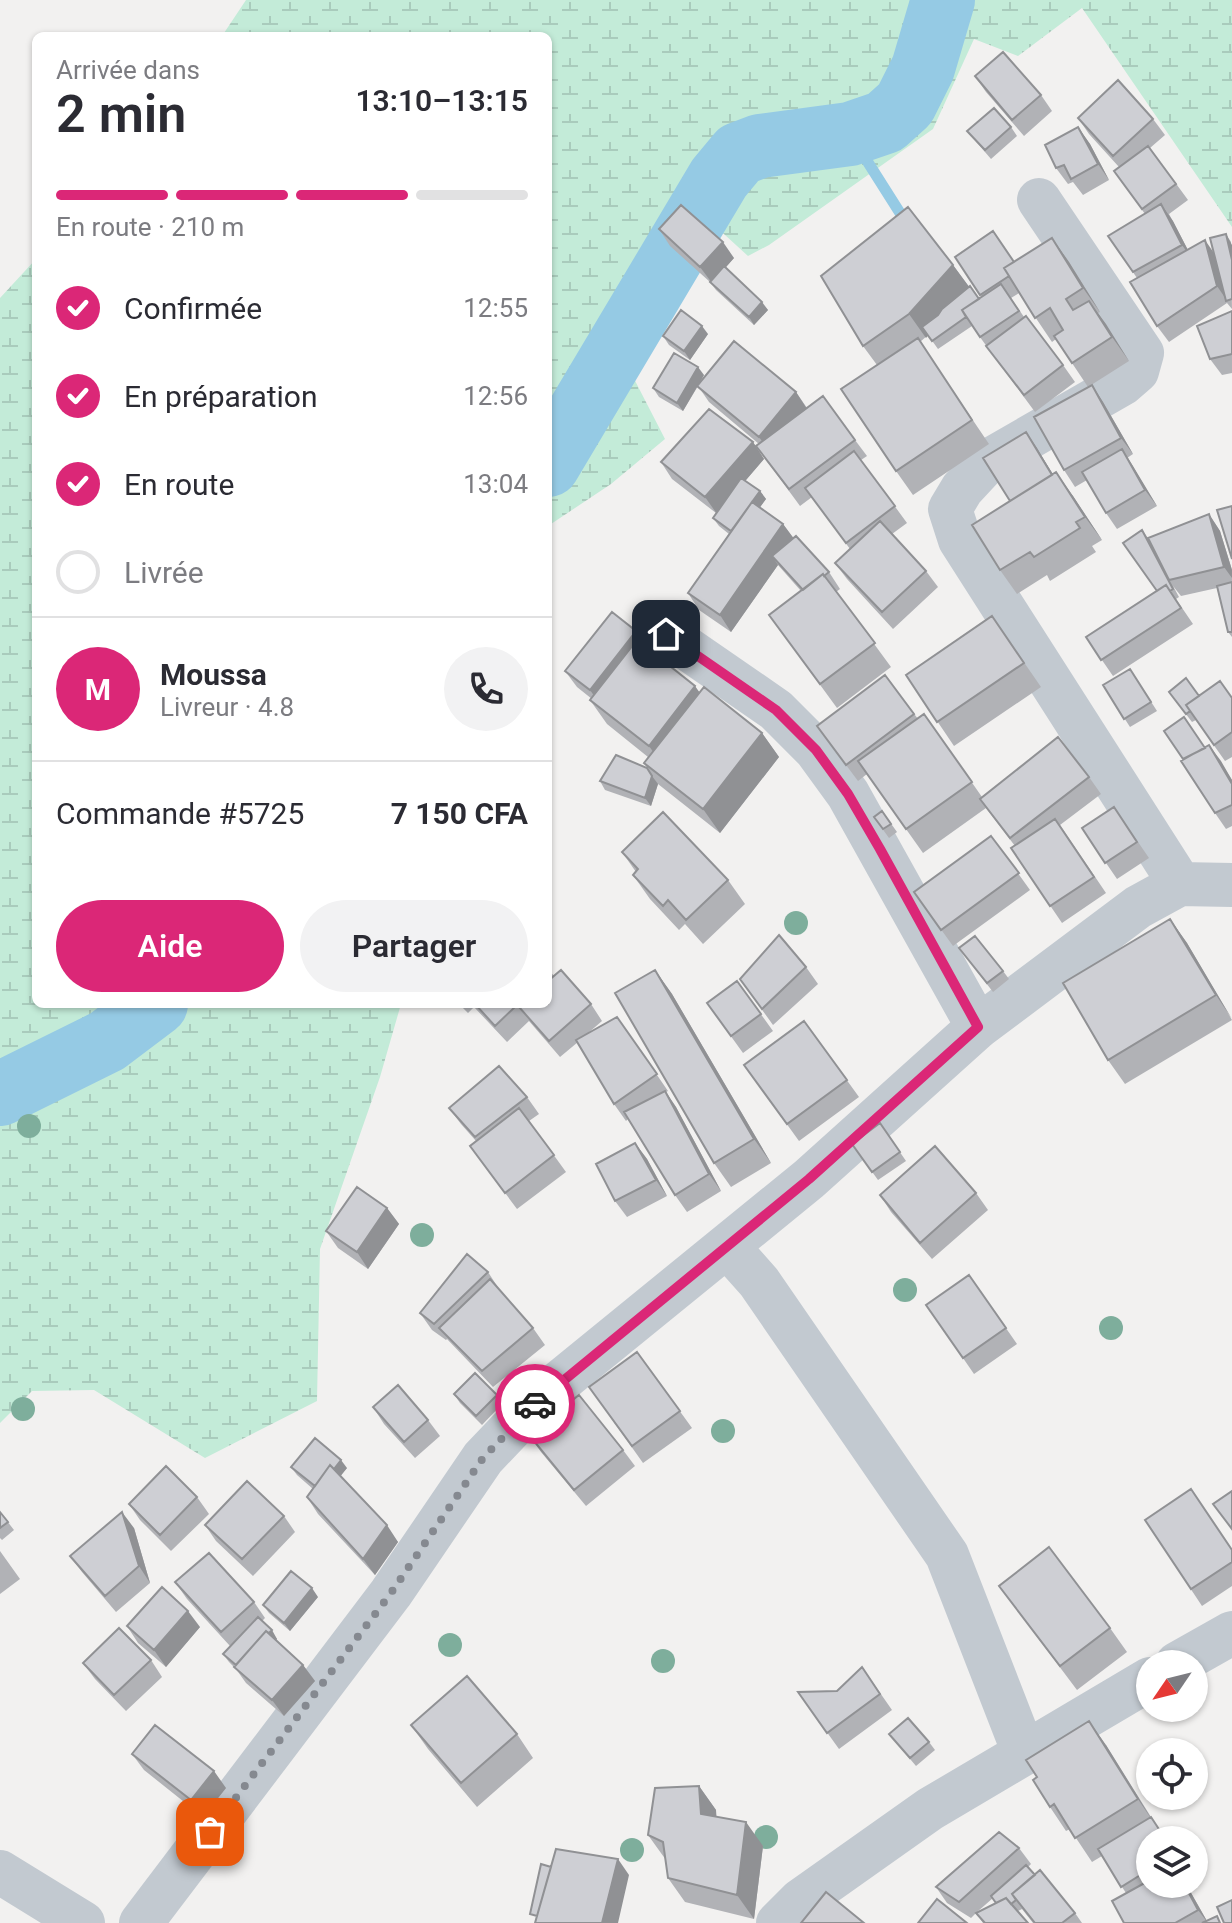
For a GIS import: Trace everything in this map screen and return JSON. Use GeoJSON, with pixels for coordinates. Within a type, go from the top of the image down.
{"type":"FeatureCollection","features":[{"type":"Feature","properties":{"kind":"street"},"geometry":{"type":"LineString","coordinates":[[1039,200],[1142,353],[1137,371],[1122,384],[988,461],[962,489],[950,509],[960,540],[1180,884]]}},
{"type":"Feature","properties":{"kind":"street"},"geometry":{"type":"LineString","coordinates":[[666,634],[776,710],[816,750],[848,794],[978,1027]]}},
{"type":"Feature","properties":{"kind":"street"},"geometry":{"type":"LineString","coordinates":[[141,1923],[391,1593],[483,1458],[540,1398],[809,1179],[978,1027],[1138,907],[1180,884],[1232,885]]}},
{"type":"Feature","properties":{"kind":"street"},"geometry":{"type":"LineString","coordinates":[[727,1246],[759,1282],[947,1555],[1024,1753]]}},
{"type":"Feature","properties":{"kind":"street"},"geometry":{"type":"LineString","coordinates":[[1202,1650],[1232,1633]]}},
{"type":"Feature","properties":{"kind":"street"},"geometry":{"type":"LineString","coordinates":[[778,1923],[800,1901],[930,1809],[1136,1687]]}},
{"type":"Feature","properties":{"kind":"street"},"geometry":{"type":"LineString","coordinates":[[0,1872],[83,1923]]}},
{"type":"Feature","properties":{"kind":"green space"},"geometry":{"type":"Polygon","coordinates":[[[246,0],[1232,0],[1232,227],[1082,8],[1018,56],[974,39],[933,129],[769,245],[748,256],[702,214],[651,246],[662,318],[630,371],[665,439],[611,484],[552,523],[552,32],[225,32],[246,0]]]}},
{"type":"Feature","properties":{"kind":"green space"},"geometry":{"type":"Polygon","coordinates":[[[32,263],[32,1008],[400,1008],[380,1077],[320,1249],[317,1401],[205,1458],[94,1390],[32,1391],[0,1423],[0,298],[32,263]]]}},
{"type":"Feature","properties":{"kind":"building"},"geometry":{"type":"Polygon","coordinates":[[[1003,52],[1041,95],[1012,120],[975,76],[1003,52]]]}},
{"type":"Feature","properties":{"kind":"building"},"geometry":{"type":"Polygon","coordinates":[[[1118,80],[1153,119],[1113,156],[1078,118],[1118,80]]]}},
{"type":"Feature","properties":{"kind":"building"},"geometry":{"type":"Polygon","coordinates":[[[994,108],[1011,127],[985,150],[967,131],[994,108]]]}},
{"type":"Feature","properties":{"kind":"building"},"geometry":{"type":"Polygon","coordinates":[[[1078,127],[1098,164],[1071,179],[1064,165],[1056,168],[1045,145],[1078,127]]]}},
{"type":"Feature","properties":{"kind":"building"},"geometry":{"type":"Polygon","coordinates":[[[1148,146],[1176,184],[1142,209],[1114,171],[1148,146]]]}},
{"type":"Feature","properties":{"kind":"building"},"geometry":{"type":"Polygon","coordinates":[[[1161,204],[1182,245],[1133,272],[1108,236],[1161,204]]]}},
{"type":"Feature","properties":{"kind":"building"},"geometry":{"type":"Polygon","coordinates":[[[681,205],[723,242],[700,267],[659,229],[681,205]]]}},
{"type":"Feature","properties":{"kind":"building"},"geometry":{"type":"Polygon","coordinates":[[[908,207],[953,265],[909,314],[863,346],[821,276],[908,207]]]}},
{"type":"Feature","properties":{"kind":"building"},"geometry":{"type":"Polygon","coordinates":[[[993,231],[1014,262],[1004,268],[1009,276],[980,295],[955,257],[993,231]]]}},
{"type":"Feature","properties":{"kind":"building"},"geometry":{"type":"Polygon","coordinates":[[[1226,234],[1232,260],[1232,299],[1226,301],[1210,238],[1226,234]]]}},
{"type":"Feature","properties":{"kind":"building"},"geometry":{"type":"Polygon","coordinates":[[[1052,238],[1083,288],[1066,299],[1073,310],[1089,301],[1112,337],[1072,363],[1054,336],[1063,330],[1050,308],[1035,318],[1004,268],[1052,238]]]}},
{"type":"Feature","properties":{"kind":"building"},"geometry":{"type":"Polygon","coordinates":[[[1205,240],[1217,286],[1157,326],[1130,282],[1205,240]]]}},
{"type":"Feature","properties":{"kind":"building"},"geometry":{"type":"Polygon","coordinates":[[[724,266],[762,302],[749,317],[710,282],[724,266]]]}},
{"type":"Feature","properties":{"kind":"building"},"geometry":{"type":"Polygon","coordinates":[[[1001,284],[1019,311],[980,337],[962,310],[1001,284]]]}},
{"type":"Feature","properties":{"kind":"building"},"geometry":{"type":"Polygon","coordinates":[[[970,286],[979,299],[962,310],[966,317],[932,341],[922,327],[970,286]]]}},
{"type":"Feature","properties":{"kind":"building"},"geometry":{"type":"Polygon","coordinates":[[[681,310],[702,326],[684,351],[663,336],[681,310]]]}},
{"type":"Feature","properties":{"kind":"building"},"geometry":{"type":"Polygon","coordinates":[[[1232,311],[1232,354],[1210,359],[1197,326],[1232,311]]]}},
{"type":"Feature","properties":{"kind":"building"},"geometry":{"type":"Polygon","coordinates":[[[1026,316],[1063,365],[1024,395],[986,346],[1026,316]]]}},
{"type":"Feature","properties":{"kind":"building"},"geometry":{"type":"Polygon","coordinates":[[[918,338],[972,420],[896,471],[841,389],[918,338]]]}},
{"type":"Feature","properties":{"kind":"building"},"geometry":{"type":"Polygon","coordinates":[[[734,341],[796,392],[759,437],[697,386],[734,341]]]}},
{"type":"Feature","properties":{"kind":"building"},"geometry":{"type":"Polygon","coordinates":[[[674,353],[698,367],[677,403],[653,388],[674,353]]]}},
{"type":"Feature","properties":{"kind":"building"},"geometry":{"type":"Polygon","coordinates":[[[1092,385],[1121,438],[1064,470],[1034,417],[1092,385]]]}},
{"type":"Feature","properties":{"kind":"building"},"geometry":{"type":"Polygon","coordinates":[[[823,396],[855,440],[789,489],[756,446],[823,396]]]}},
{"type":"Feature","properties":{"kind":"building"},"geometry":{"type":"Polygon","coordinates":[[[709,409],[753,442],[705,497],[661,462],[709,409]]]}},
{"type":"Feature","properties":{"kind":"building"},"geometry":{"type":"Polygon","coordinates":[[[1026,432],[1052,475],[1010,501],[983,458],[1026,432]]]}},
{"type":"Feature","properties":{"kind":"building"},"geometry":{"type":"Polygon","coordinates":[[[1122,449],[1145,490],[1106,513],[1082,472],[1122,449]]]}},
{"type":"Feature","properties":{"kind":"building"},"geometry":{"type":"Polygon","coordinates":[[[854,451],[895,506],[846,543],[805,488],[854,451]]]}},
{"type":"Feature","properties":{"kind":"building"},"geometry":{"type":"Polygon","coordinates":[[[1056,472],[1085,517],[1076,522],[1080,528],[1034,557],[1030,552],[1000,570],[972,525],[1056,472]]]}},
{"type":"Feature","properties":{"kind":"building"},"geometry":{"type":"Polygon","coordinates":[[[741,478],[760,491],[731,531],[713,518],[741,478]]]}},
{"type":"Feature","properties":{"kind":"building"},"geometry":{"type":"Polygon","coordinates":[[[752,502],[783,524],[720,615],[688,593],[752,502]]]}},
{"type":"Feature","properties":{"kind":"building"},"geometry":{"type":"Polygon","coordinates":[[[1232,506],[1232,559],[1217,510],[1232,506]]]}},
{"type":"Feature","properties":{"kind":"building"},"geometry":{"type":"Polygon","coordinates":[[[1209,514],[1224,567],[1169,580],[1148,538],[1209,514]]]}},
{"type":"Feature","properties":{"kind":"building"},"geometry":{"type":"Polygon","coordinates":[[[880,521],[926,571],[882,612],[835,563],[880,521]]]}},
{"type":"Feature","properties":{"kind":"building"},"geometry":{"type":"Polygon","coordinates":[[[1142,530],[1173,589],[1170,591],[1166,585],[1157,591],[1123,543],[1142,530]]]}},
{"type":"Feature","properties":{"kind":"building"},"geometry":{"type":"Polygon","coordinates":[[[796,536],[829,572],[803,590],[772,556],[796,536]]]}},
{"type":"Feature","properties":{"kind":"building"},"geometry":{"type":"Polygon","coordinates":[[[823,574],[875,643],[820,684],[769,615],[823,574]]]}},
{"type":"Feature","properties":{"kind":"building"},"geometry":{"type":"Polygon","coordinates":[[[1232,582],[1232,632],[1228,632],[1217,586],[1232,582]]]}},
{"type":"Feature","properties":{"kind":"building"},"geometry":{"type":"Polygon","coordinates":[[[1166,585],[1181,608],[1101,660],[1086,637],[1166,585]]]}},
{"type":"Feature","properties":{"kind":"building"},"geometry":{"type":"Polygon","coordinates":[[[612,612],[636,631],[590,690],[565,671],[612,612]]]}},
{"type":"Feature","properties":{"kind":"building"},"geometry":{"type":"Polygon","coordinates":[[[992,616],[1024,663],[937,722],[906,675],[992,616]]]}},
{"type":"Feature","properties":{"kind":"building"},"geometry":{"type":"Polygon","coordinates":[[[637,640],[695,686],[649,746],[590,700],[637,640]]]}},
{"type":"Feature","properties":{"kind":"building"},"geometry":{"type":"Polygon","coordinates":[[[1130,669],[1151,702],[1124,719],[1103,685],[1130,669]]]}},
{"type":"Feature","properties":{"kind":"building"},"geometry":{"type":"Polygon","coordinates":[[[885,675],[914,714],[846,765],[817,726],[885,675]]]}},
{"type":"Feature","properties":{"kind":"building"},"geometry":{"type":"Polygon","coordinates":[[[1186,678],[1199,696],[1186,705],[1190,711],[1186,714],[1169,692],[1186,678]]]}},
{"type":"Feature","properties":{"kind":"building"},"geometry":{"type":"Polygon","coordinates":[[[1220,681],[1232,698],[1232,732],[1214,745],[1186,705],[1220,681]]]}},
{"type":"Feature","properties":{"kind":"building"},"geometry":{"type":"Polygon","coordinates":[[[704,687],[762,733],[703,809],[644,763],[704,687]]]}},
{"type":"Feature","properties":{"kind":"building"},"geometry":{"type":"Polygon","coordinates":[[[924,714],[972,782],[906,829],[858,761],[924,714]]]}},
{"type":"Feature","properties":{"kind":"building"},"geometry":{"type":"Polygon","coordinates":[[[1184,717],[1205,748],[1183,759],[1164,731],[1184,717]]]}},
{"type":"Feature","properties":{"kind":"building"},"geometry":{"type":"Polygon","coordinates":[[[1058,737],[1089,777],[1010,838],[980,799],[1058,737]]]}},
{"type":"Feature","properties":{"kind":"building"},"geometry":{"type":"Polygon","coordinates":[[[1209,745],[1232,784],[1232,805],[1215,813],[1181,761],[1209,745]]]}},
{"type":"Feature","properties":{"kind":"building"},"geometry":{"type":"Polygon","coordinates":[[[616,755],[647,768],[652,776],[645,798],[600,781],[616,755]]]}},
{"type":"Feature","properties":{"kind":"building"},"geometry":{"type":"Polygon","coordinates":[[[1114,807],[1137,842],[1105,863],[1082,828],[1114,807]]]}},
{"type":"Feature","properties":{"kind":"building"},"geometry":{"type":"Polygon","coordinates":[[[882,811],[891,824],[883,829],[874,817],[882,811]]]}},
{"type":"Feature","properties":{"kind":"building"},"geometry":{"type":"Polygon","coordinates":[[[663,812],[728,880],[686,920],[668,900],[663,906],[633,875],[638,869],[622,852],[663,812]]]}},
{"type":"Feature","properties":{"kind":"building"},"geometry":{"type":"Polygon","coordinates":[[[1055,819],[1094,877],[1050,906],[1011,848],[1055,819]]]}},
{"type":"Feature","properties":{"kind":"building"},"geometry":{"type":"Polygon","coordinates":[[[991,836],[1019,873],[941,930],[914,892],[991,836]]]}},
{"type":"Feature","properties":{"kind":"building"},"geometry":{"type":"Polygon","coordinates":[[[1170,919],[1216,995],[1108,1060],[1063,983],[1170,919]]]}},
{"type":"Feature","properties":{"kind":"building"},"geometry":{"type":"Polygon","coordinates":[[[779,935],[806,967],[762,1009],[740,979],[779,935]]]}},
{"type":"Feature","properties":{"kind":"building"},"geometry":{"type":"Polygon","coordinates":[[[975,936],[1003,971],[987,983],[959,948],[975,936]]]}},
{"type":"Feature","properties":{"kind":"building"},"geometry":{"type":"Polygon","coordinates":[[[561,970],[591,1004],[549,1041],[520,1008],[552,1008],[552,978],[561,970]]]}},
{"type":"Feature","properties":{"kind":"building"},"geometry":{"type":"Polygon","coordinates":[[[655,970],[754,1139],[714,1163],[615,993],[655,970]]]}},
{"type":"Feature","properties":{"kind":"building"},"geometry":{"type":"Polygon","coordinates":[[[737,981],[761,1014],[731,1036],[707,1003],[737,981]]]}},
{"type":"Feature","properties":{"kind":"building"},"geometry":{"type":"Polygon","coordinates":[[[479,1008],[514,1008],[495,1026],[479,1008]]]}},
{"type":"Feature","properties":{"kind":"building"},"geometry":{"type":"Polygon","coordinates":[[[617,1017],[657,1074],[614,1104],[576,1040],[617,1017]]]}},
{"type":"Feature","properties":{"kind":"building"},"geometry":{"type":"Polygon","coordinates":[[[804,1021],[847,1080],[787,1124],[744,1065],[804,1021]]]}},
{"type":"Feature","properties":{"kind":"building"},"geometry":{"type":"Polygon","coordinates":[[[499,1066],[527,1097],[475,1137],[449,1108],[499,1066]]]}},
{"type":"Feature","properties":{"kind":"building"},"geometry":{"type":"Polygon","coordinates":[[[665,1091],[709,1174],[675,1195],[624,1112],[665,1091]]]}},
{"type":"Feature","properties":{"kind":"building"},"geometry":{"type":"Polygon","coordinates":[[[519,1108],[554,1155],[505,1193],[470,1146],[519,1108]]]}},
{"type":"Feature","properties":{"kind":"building"},"geometry":{"type":"Polygon","coordinates":[[[880,1123],[900,1152],[872,1172],[852,1144],[880,1123]]]}},
{"type":"Feature","properties":{"kind":"building"},"geometry":{"type":"Polygon","coordinates":[[[635,1143],[656,1180],[615,1201],[596,1164],[635,1143]]]}},
{"type":"Feature","properties":{"kind":"building"},"geometry":{"type":"Polygon","coordinates":[[[935,1146],[976,1193],[920,1243],[880,1195],[935,1146]]]}},
{"type":"Feature","properties":{"kind":"building"},"geometry":{"type":"Polygon","coordinates":[[[357,1187],[387,1208],[357,1252],[326,1231],[357,1187]]]}},
{"type":"Feature","properties":{"kind":"building"},"geometry":{"type":"Polygon","coordinates":[[[467,1254],[488,1272],[434,1324],[420,1313],[467,1254]]]}},
{"type":"Feature","properties":{"kind":"building"},"geometry":{"type":"Polygon","coordinates":[[[969,1275],[1006,1328],[963,1358],[926,1305],[969,1275]]]}},
{"type":"Feature","properties":{"kind":"building"},"geometry":{"type":"Polygon","coordinates":[[[490,1279],[533,1328],[482,1371],[439,1328],[490,1279]]]}},
{"type":"Feature","properties":{"kind":"building"},"geometry":{"type":"Polygon","coordinates":[[[637,1352],[680,1411],[632,1446],[589,1387],[637,1352]]]}},
{"type":"Feature","properties":{"kind":"building"},"geometry":{"type":"Polygon","coordinates":[[[475,1373],[497,1395],[476,1416],[454,1394],[475,1373]]]}},
{"type":"Feature","properties":{"kind":"building"},"geometry":{"type":"Polygon","coordinates":[[[398,1385],[428,1420],[404,1442],[373,1407],[398,1385]]]}},
{"type":"Feature","properties":{"kind":"building"},"geometry":{"type":"Polygon","coordinates":[[[579,1395],[623,1450],[574,1490],[529,1435],[579,1395]]]}},
{"type":"Feature","properties":{"kind":"building"},"geometry":{"type":"Polygon","coordinates":[[[315,1438],[341,1460],[334,1469],[330,1465],[315,1486],[291,1467],[315,1438]]]}},
{"type":"Feature","properties":{"kind":"building"},"geometry":{"type":"Polygon","coordinates":[[[330,1465],[387,1525],[363,1559],[307,1497],[330,1465]]]}},
{"type":"Feature","properties":{"kind":"building"},"geometry":{"type":"Polygon","coordinates":[[[166,1466],[197,1497],[160,1535],[129,1504],[166,1466]]]}},
{"type":"Feature","properties":{"kind":"building"},"geometry":{"type":"Polygon","coordinates":[[[247,1481],[284,1516],[242,1559],[205,1525],[247,1481]]]}},
{"type":"Feature","properties":{"kind":"building"},"geometry":{"type":"Polygon","coordinates":[[[1191,1489],[1232,1550],[1232,1562],[1191,1589],[1145,1520],[1191,1489]]]}},
{"type":"Feature","properties":{"kind":"building"},"geometry":{"type":"Polygon","coordinates":[[[1232,1491],[1232,1529],[1213,1504],[1232,1491]]]}},
{"type":"Feature","properties":{"kind":"building"},"geometry":{"type":"Polygon","coordinates":[[[0,1512],[8,1522],[0,1528],[0,1512]]]}},
{"type":"Feature","properties":{"kind":"building"},"geometry":{"type":"Polygon","coordinates":[[[122,1512],[139,1566],[105,1596],[70,1556],[122,1512]]]}},
{"type":"Feature","properties":{"kind":"building"},"geometry":{"type":"Polygon","coordinates":[[[1049,1547],[1110,1628],[1060,1666],[999,1586],[1049,1547]]]}},
{"type":"Feature","properties":{"kind":"building"},"geometry":{"type":"Polygon","coordinates":[[[209,1553],[254,1602],[221,1632],[175,1582],[209,1553]]]}},
{"type":"Feature","properties":{"kind":"building"},"geometry":{"type":"Polygon","coordinates":[[[291,1571],[312,1588],[284,1623],[263,1605],[291,1571]]]}},
{"type":"Feature","properties":{"kind":"building"},"geometry":{"type":"Polygon","coordinates":[[[162,1587],[188,1611],[154,1650],[127,1626],[162,1587]]]}},
{"type":"Feature","properties":{"kind":"building"},"geometry":{"type":"Polygon","coordinates":[[[258,1617],[272,1630],[269,1633],[266,1631],[236,1665],[223,1654],[258,1617]]]}},
{"type":"Feature","properties":{"kind":"building"},"geometry":{"type":"Polygon","coordinates":[[[119,1628],[151,1660],[114,1695],[83,1663],[119,1628]]]}},
{"type":"Feature","properties":{"kind":"building"},"geometry":{"type":"Polygon","coordinates":[[[266,1631],[303,1665],[272,1700],[234,1667],[266,1631]]]}},
{"type":"Feature","properties":{"kind":"building"},"geometry":{"type":"Polygon","coordinates":[[[862,1667],[880,1694],[827,1733],[798,1692],[837,1691],[862,1667]]]}},
{"type":"Feature","properties":{"kind":"building"},"geometry":{"type":"Polygon","coordinates":[[[467,1676],[517,1734],[461,1783],[411,1725],[467,1676]]]}},
{"type":"Feature","properties":{"kind":"building"},"geometry":{"type":"Polygon","coordinates":[[[908,1718],[929,1742],[910,1758],[889,1734],[908,1718]]]}},
{"type":"Feature","properties":{"kind":"building"},"geometry":{"type":"Polygon","coordinates":[[[1089,1721],[1136,1800],[1075,1838],[1054,1804],[1050,1807],[1033,1780],[1037,1777],[1026,1760],[1089,1721]]]}},
{"type":"Feature","properties":{"kind":"building"},"geometry":{"type":"Polygon","coordinates":[[[155,1725],[214,1771],[191,1800],[132,1754],[155,1725]]]}},
{"type":"Feature","properties":{"kind":"building"},"geometry":{"type":"Polygon","coordinates":[[[699,1786],[701,1814],[746,1822],[737,1895],[668,1878],[663,1842],[648,1835],[655,1788],[699,1786]]]}},
{"type":"Feature","properties":{"kind":"building"},"geometry":{"type":"Polygon","coordinates":[[[1151,1817],[1157,1826],[1136,1826],[1151,1817]]]}},
{"type":"Feature","properties":{"kind":"building"},"geometry":{"type":"Polygon","coordinates":[[[1136,1826],[1136,1878],[1121,1887],[1098,1849],[1136,1826]]]}},
{"type":"Feature","properties":{"kind":"building"},"geometry":{"type":"Polygon","coordinates":[[[999,1832],[1019,1848],[959,1902],[936,1887],[999,1832]]]}},
{"type":"Feature","properties":{"kind":"building"},"geometry":{"type":"Polygon","coordinates":[[[556,1849],[618,1859],[602,1923],[535,1923],[556,1849]]]}},
{"type":"Feature","properties":{"kind":"building"},"geometry":{"type":"Polygon","coordinates":[[[541,1864],[551,1867],[537,1916],[530,1914],[541,1864]]]}},
{"type":"Feature","properties":{"kind":"building"},"geometry":{"type":"Polygon","coordinates":[[[1026,1865],[1035,1875],[1012,1894],[1016,1900],[1011,1904],[1006,1898],[996,1903],[991,1896],[1026,1865]]]}},
{"type":"Feature","properties":{"kind":"building"},"geometry":{"type":"Polygon","coordinates":[[[1040,1870],[1075,1913],[1062,1923],[1035,1923],[1012,1894],[1040,1870]]]}},
{"type":"Feature","properties":{"kind":"building"},"geometry":{"type":"Polygon","coordinates":[[[1136,1888],[1136,1898],[1192,1898],[1198,1910],[1175,1923],[1124,1923],[1112,1901],[1136,1888]]]}},
{"type":"Feature","properties":{"kind":"building"},"geometry":{"type":"Polygon","coordinates":[[[826,1892],[864,1923],[801,1923],[826,1892]]]}},
{"type":"Feature","properties":{"kind":"building"},"geometry":{"type":"Polygon","coordinates":[[[1006,1898],[1028,1923],[985,1923],[976,1913],[1006,1898]]]}},
{"type":"Feature","properties":{"kind":"building"},"geometry":{"type":"Polygon","coordinates":[[[937,1899],[967,1923],[918,1923],[937,1899]]]}},
{"type":"Feature","properties":{"kind":"building"},"geometry":{"type":"Polygon","coordinates":[[[1232,1900],[1232,1923],[1224,1923],[1217,1907],[1232,1900]]]}},
{"type":"Feature","properties":{"kind":"building"},"geometry":{"type":"Polygon","coordinates":[[[1217,1916],[1220,1923],[1202,1923],[1217,1916]]]}},
{"type":"Feature","properties":{"kind":"waterway"},"geometry":{"type":"LineString","coordinates":[[552,458],[719,178],[739,154],[760,146],[850,134],[885,122],[905,104],[923,68],[943,0]]}},
{"type":"Feature","properties":{"kind":"waterway"},"geometry":{"type":"LineString","coordinates":[[850,134],[907,224]]}},
{"type":"Feature","properties":{"kind":"waterway"},"geometry":{"type":"LineString","coordinates":[[0,1094],[107,1041],[151,1008]]}},
{"type":"Feature","properties":{"kind":"way so far"},"geometry":{"type":"LineString","coordinates":[[210,1832],[391,1593],[483,1458],[535,1404]]}},
{"type":"Feature","properties":{"kind":"route"},"geometry":{"type":"LineString","coordinates":[[535,1404],[809,1179],[978,1027],[848,794],[816,750],[776,710],[666,634]]}}]}
